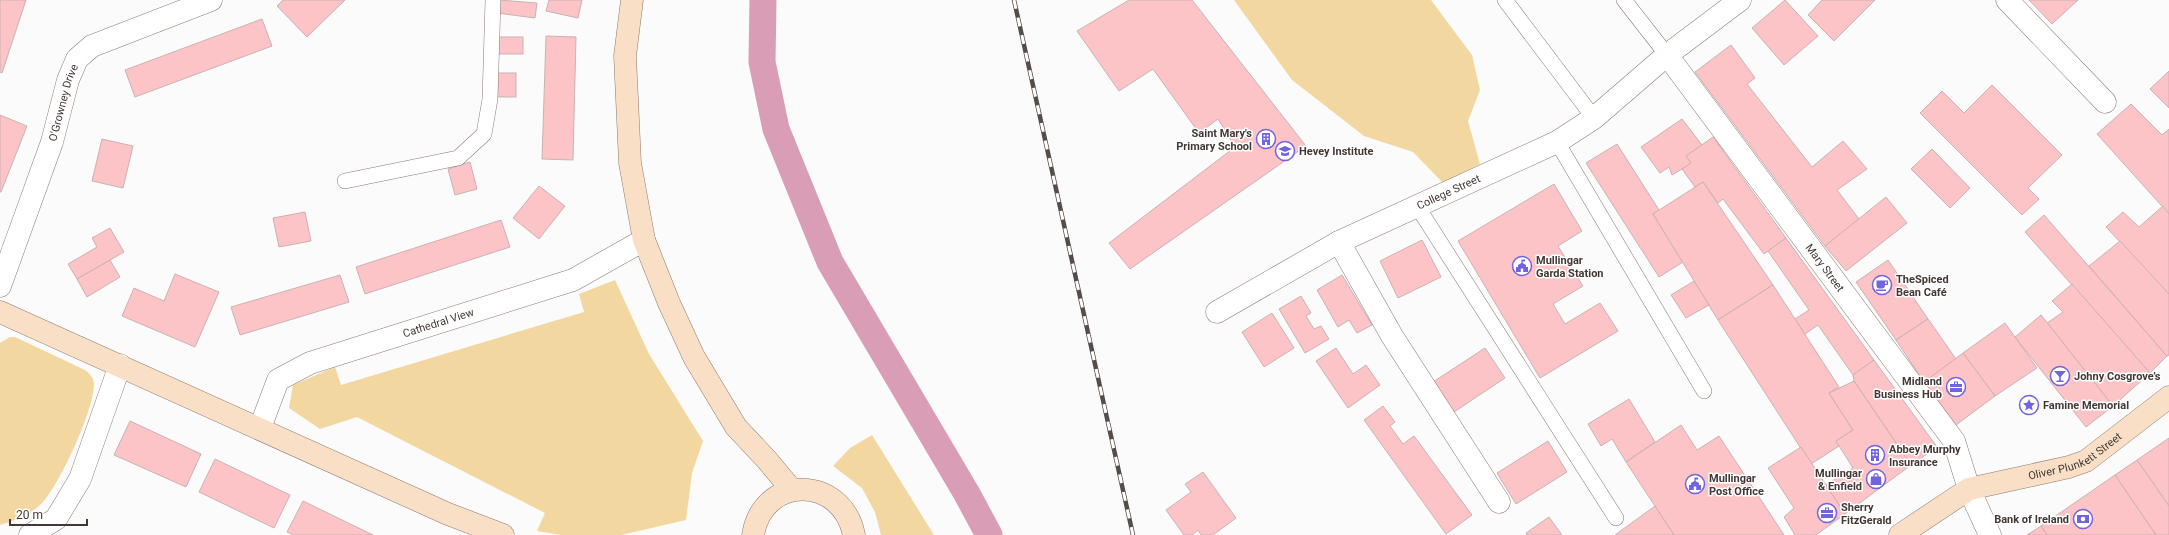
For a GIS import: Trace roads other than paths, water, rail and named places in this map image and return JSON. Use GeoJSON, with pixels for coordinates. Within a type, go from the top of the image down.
{"type":"FeatureCollection","features":[{"type":"Feature","properties":{"kind":"street","name":"O'Growney Drive"},"geometry":{"type":"LineString","coordinates":[[0,286],[52,142],[60,108],[77,59],[92,46],[211,0]]}},
{"type":"Feature","properties":{"kind":"street"},"geometry":{"type":"LineString","coordinates":[[632,0],[625,56],[629,155],[644,240],[669,303],[694,357],[736,427],[767,460],[792,490]]}},
{"type":"Feature","properties":{"kind":"street","name":"College Street"},"geometry":{"type":"LineString","coordinates":[[1217,312],[1339,242],[1557,142],[1594,118],[1667,55],[1740,0]]}},
{"type":"Feature","properties":{"kind":"street"},"geometry":{"type":"LineString","coordinates":[[2007,0],[2105,102]]}},
{"type":"Feature","properties":{"kind":"street","name":"Mary Street"},"geometry":{"type":"LineString","coordinates":[[1667,55],[1954,441],[1969,488],[1990,535]]}},
{"type":"Feature","properties":{"kind":"street","name":"Cathedral View"},"geometry":{"type":"LineString","coordinates":[[260,428],[278,380],[310,363],[573,280],[644,240]]}},
{"type":"Feature","properties":{"kind":"street"},"geometry":{"type":"LineString","coordinates":[[1339,242],[1392,336],[1499,502]]}},
{"type":"Feature","properties":{"kind":"street"},"geometry":{"type":"LineString","coordinates":[[0,312],[448,514],[503,535]]}},
{"type":"Feature","properties":{"kind":"street"},"geometry":{"type":"LineString","coordinates":[[30,535],[56,519],[80,479],[120,365]]}},
{"type":"Feature","properties":{"kind":"street","name":"Oliver Plunkett Street"},"geometry":{"type":"LineString","coordinates":[[1969,488],[2069,467],[2086,461],[2169,397]]}},
{"type":"Feature","properties":{"kind":"street"},"geometry":{"type":"LineString","coordinates":[[1900,535],[1969,488]]}},
{"type":"Feature","properties":{"kind":"street"},"geometry":{"type":"LineString","coordinates":[[752,535],[759,514],[767,504],[778,496],[792,490],[809,490],[824,494],[837,503],[847,514],[854,535]]}},
{"type":"Feature","properties":{"kind":"lane"},"geometry":{"type":"LineString","coordinates":[[345,181],[458,158],[484,134],[490,99],[493,0]]}},
{"type":"Feature","properties":{"kind":"lane"},"geometry":{"type":"LineString","coordinates":[[1505,0],[1594,118]]}},
{"type":"Feature","properties":{"kind":"lane"},"geometry":{"type":"LineString","coordinates":[[1624,0],[1667,55]]}},
{"type":"Feature","properties":{"kind":"lane"},"geometry":{"type":"LineString","coordinates":[[1557,142],[1704,391]]}},
{"type":"Feature","properties":{"kind":"lane"},"geometry":{"type":"LineString","coordinates":[[1418,206],[1616,518]]}},
{"type":"Feature","properties":{"kind":"waterway"},"geometry":{"type":"LineString","coordinates":[[763,0],[762,62],[776,129],[830,262],[967,494],[989,535]]}},
{"type":"Feature","properties":{"kind":"railway"},"geometry":{"type":"LineString","coordinates":[[1014,0],[1133,535]]}},
{"type":"Feature","properties":{"kind":"place","name":"Saint Mary's Primary School"},"geometry":{"type":"Point","coordinates":[1266,139]}},
{"type":"Feature","properties":{"kind":"place","name":"Hevey Institute"},"geometry":{"type":"Point","coordinates":[1285,151]}},
{"type":"Feature","properties":{"kind":"place","name":"Mullingar Garda Station"},"geometry":{"type":"Point","coordinates":[1522,266]}},
{"type":"Feature","properties":{"kind":"place","name":"TheSpiced Bean Café"},"geometry":{"type":"Point","coordinates":[1882,285]}},
{"type":"Feature","properties":{"kind":"place","name":"Johny Cosgrove’s"},"geometry":{"type":"Point","coordinates":[2060,376]}},
{"type":"Feature","properties":{"kind":"place","name":"Midland Business Hub"},"geometry":{"type":"Point","coordinates":[1956,387]}},
{"type":"Feature","properties":{"kind":"place","name":"Famine Memorial"},"geometry":{"type":"Point","coordinates":[2029,405]}},
{"type":"Feature","properties":{"kind":"place","name":"Abbey Murphy Insurance"},"geometry":{"type":"Point","coordinates":[1875,455]}},
{"type":"Feature","properties":{"kind":"place","name":"Mullingar & Enfield"},"geometry":{"type":"Point","coordinates":[1876,479]}},
{"type":"Feature","properties":{"kind":"place","name":"Mullingar Post Office"},"geometry":{"type":"Point","coordinates":[1695,484]}},
{"type":"Feature","properties":{"kind":"place","name":"Sherry FitzGerald"},"geometry":{"type":"Point","coordinates":[1827,513]}},
{"type":"Feature","properties":{"kind":"place","name":"Bank of Ireland"},"geometry":{"type":"Point","coordinates":[2083,519]}}]}
